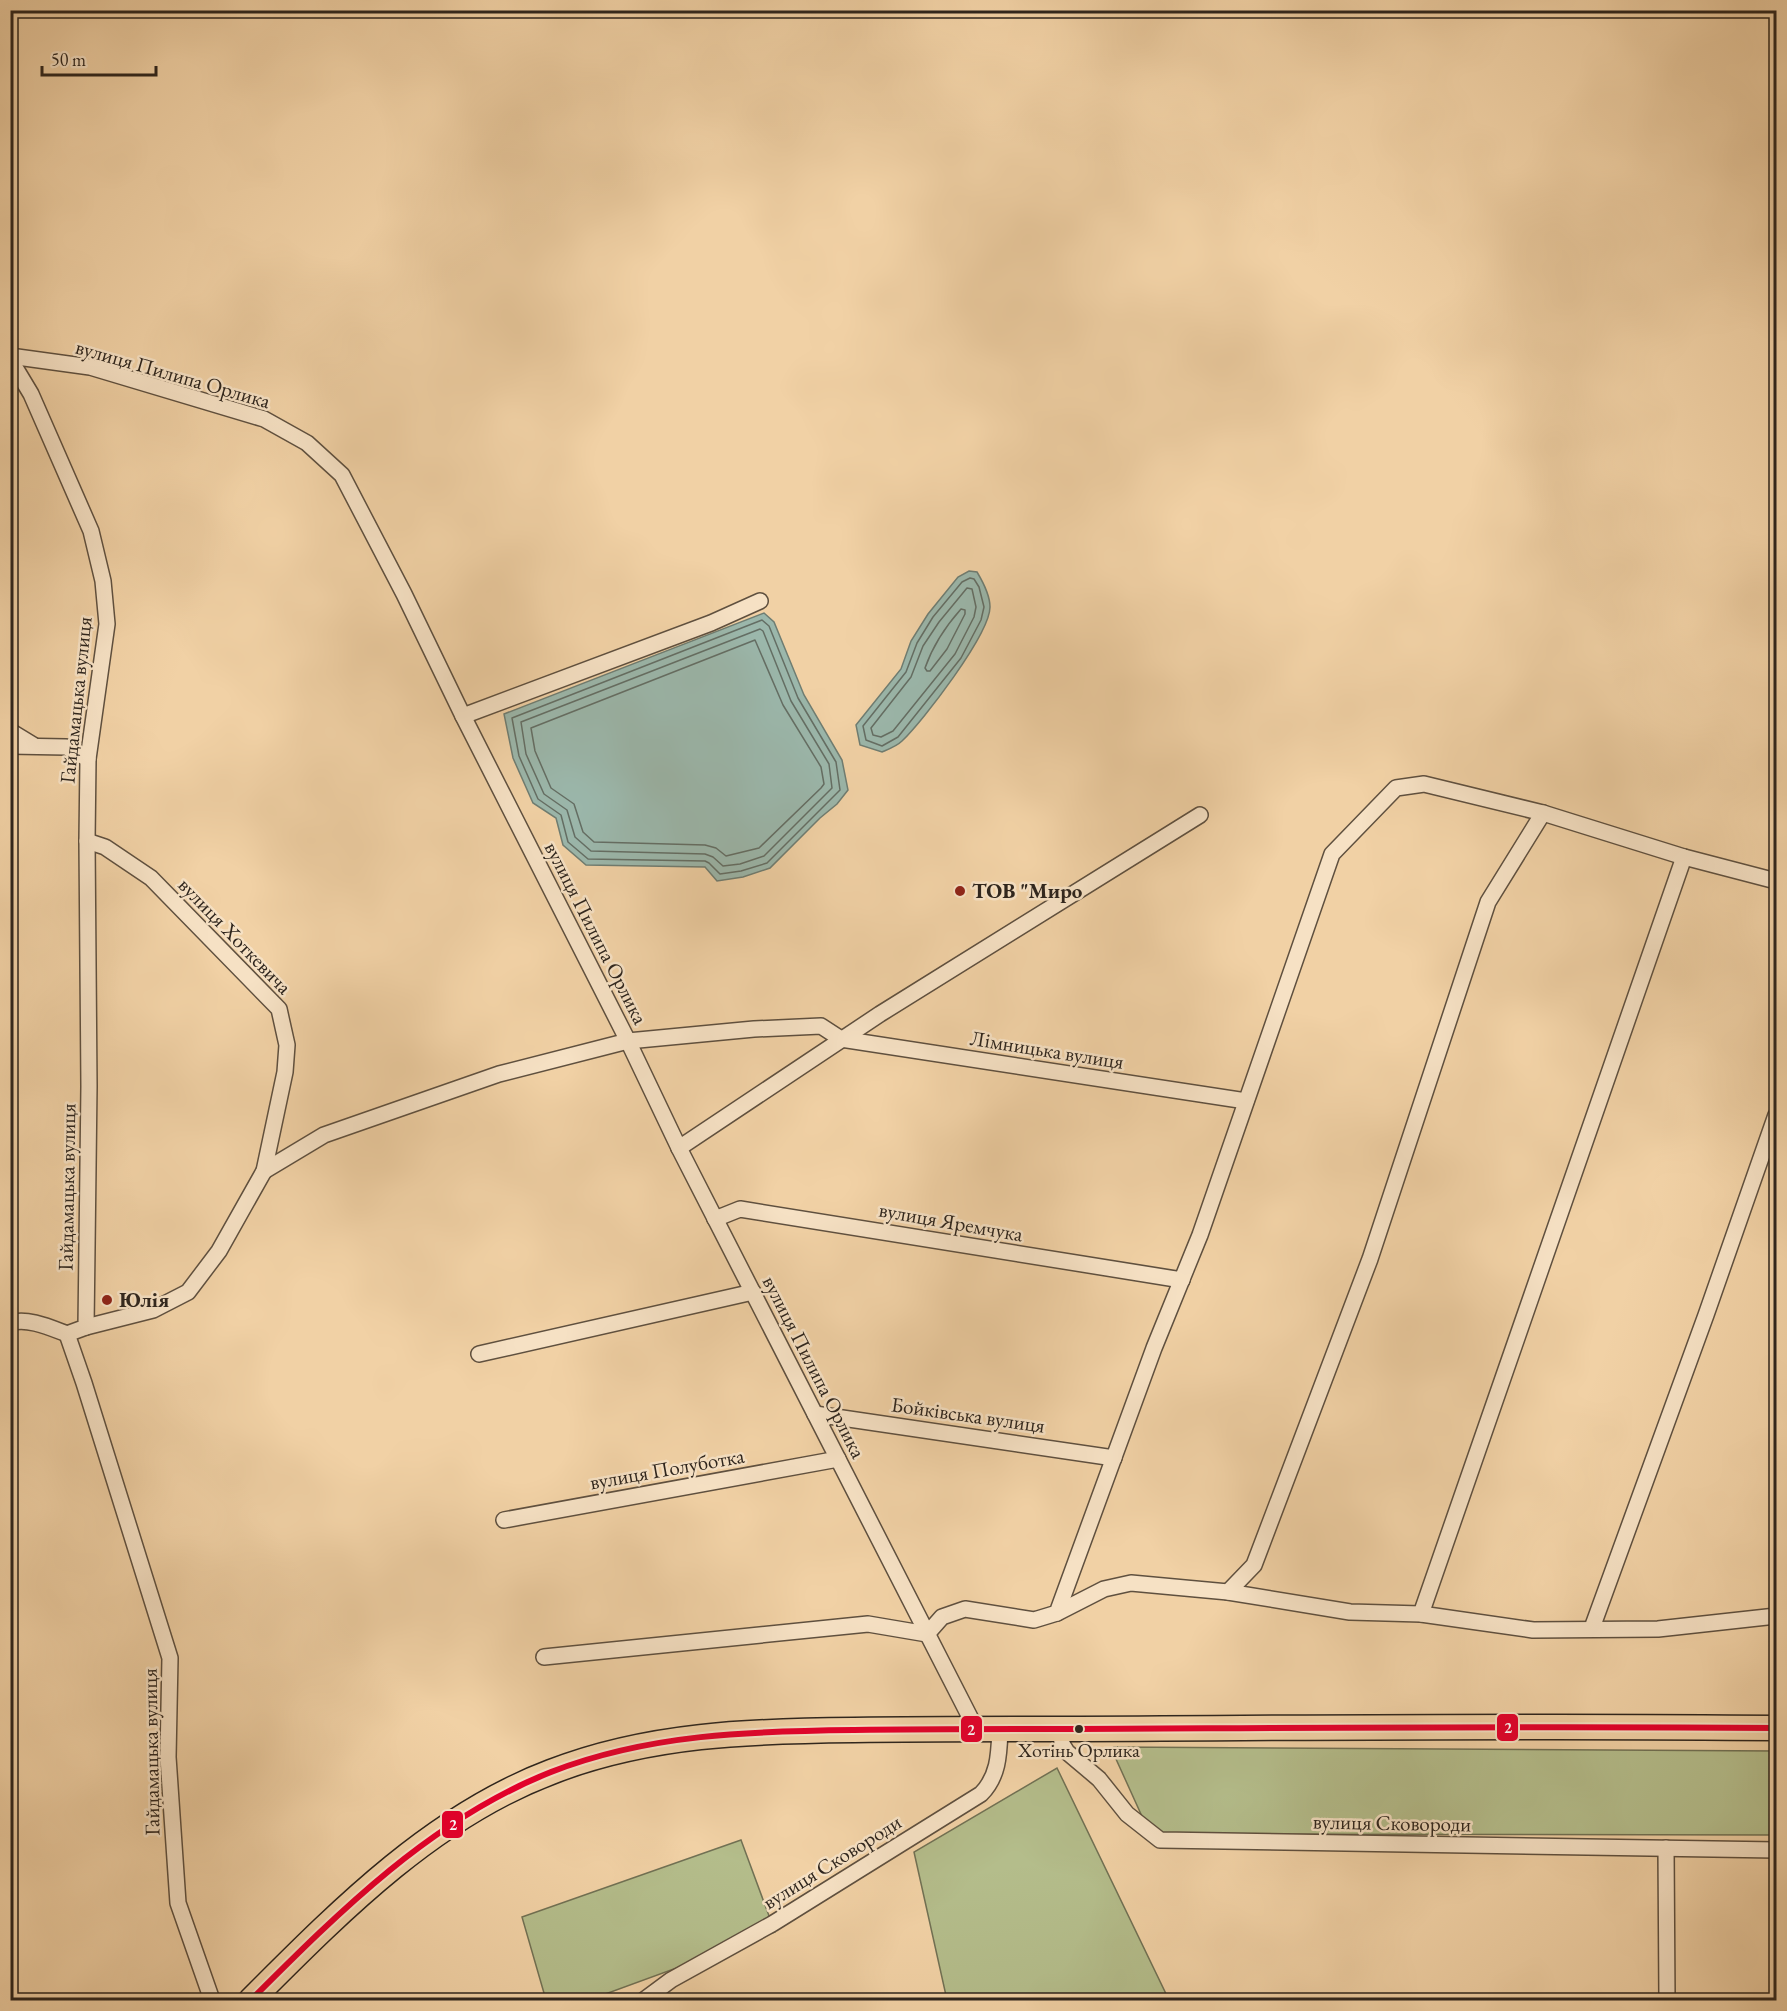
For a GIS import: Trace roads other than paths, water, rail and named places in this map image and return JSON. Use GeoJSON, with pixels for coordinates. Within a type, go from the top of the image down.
{"type":"FeatureCollection","features":[{"type":"Feature","properties":{"kind":"main road"},"geometry":{"type":"LineString","coordinates":[[251,2001],[303,1948],[383,1875],[460,1817],[510,1789],[554,1770],[623,1749],[700,1736],[780,1731],[1776,1728]]}},
{"type":"Feature","properties":{"kind":"street","name":"вулиця Пилипа Орлика"},"geometry":{"type":"LineString","coordinates":[[10,358],[90,367],[264,419],[307,443],[342,475],[628,1041],[679,1148],[927,1634],[988,1729]]}},
{"type":"Feature","properties":{"kind":"street","name":"Гайдамацька вулиця"},"geometry":{"type":"LineString","coordinates":[[10,358],[31,394],[91,531],[103,581],[107,624],[88,759],[89,1086],[86,1327]]}},
{"type":"Feature","properties":{"kind":"street"},"geometry":{"type":"LineString","coordinates":[[463,716],[711,623],[760,601]]}},
{"type":"Feature","properties":{"kind":"street"},"geometry":{"type":"LineString","coordinates":[[10,731],[34,745]]}},
{"type":"Feature","properties":{"kind":"street"},"geometry":{"type":"LineString","coordinates":[[10,746],[66,747],[88,759]]}},
{"type":"Feature","properties":{"kind":"street"},"geometry":{"type":"LineString","coordinates":[[1058,1613],[1154,1348],[1200,1235],[1332,854],[1396,788],[1424,784],[1543,813],[1684,857],[1776,881]]}},
{"type":"Feature","properties":{"kind":"street"},"geometry":{"type":"LineString","coordinates":[[1228,1592],[1254,1565],[1370,1258],[1488,902],[1543,813]]}},
{"type":"Feature","properties":{"kind":"street"},"geometry":{"type":"LineString","coordinates":[[679,1148],[841,1039],[1200,815]]}},
{"type":"Feature","properties":{"kind":"street","name":"вулиця Хоткевича"},"geometry":{"type":"LineString","coordinates":[[86,1327],[153,1310],[188,1292],[219,1251],[264,1171],[285,1072],[287,1045],[279,1009],[152,878],[105,847],[87,841]]}},
{"type":"Feature","properties":{"kind":"street"},"geometry":{"type":"LineString","coordinates":[[1421,1614],[1684,857]]}},
{"type":"Feature","properties":{"kind":"street","name":"Лімницька вулиця"},"geometry":{"type":"LineString","coordinates":[[264,1171],[324,1135],[499,1074],[628,1041],[754,1029],[821,1026],[841,1039],[1246,1101]]}},
{"type":"Feature","properties":{"kind":"street"},"geometry":{"type":"LineString","coordinates":[[1592,1628],[1776,1115]]}},
{"type":"Feature","properties":{"kind":"street","name":"вулиця Яремчука"},"geometry":{"type":"LineString","coordinates":[[715,1219],[740,1209],[1182,1280]]}},
{"type":"Feature","properties":{"kind":"street"},"geometry":{"type":"LineString","coordinates":[[479,1354],[753,1292]]}},
{"type":"Feature","properties":{"kind":"street"},"geometry":{"type":"LineString","coordinates":[[10,1323],[17,1320],[67,1334],[86,1327]]}},
{"type":"Feature","properties":{"kind":"street","name":"Гайдамацька вулиця"},"geometry":{"type":"LineString","coordinates":[[67,1334],[170,1658],[168,1757],[178,1903],[212,2001]]}},
{"type":"Feature","properties":{"kind":"street","name":"Бойківська вулиця"},"geometry":{"type":"LineString","coordinates":[[815,1414],[1114,1458]]}},
{"type":"Feature","properties":{"kind":"street","name":"вулиця Полуботка"},"geometry":{"type":"LineString","coordinates":[[504,1520],[838,1459]]}},
{"type":"Feature","properties":{"kind":"street"},"geometry":{"type":"LineString","coordinates":[[544,1657],[868,1624],[927,1634],[942,1617],[964,1610],[1034,1620],[1058,1613],[1104,1589],[1131,1583],[1228,1592],[1350,1612],[1421,1614],[1533,1630],[1658,1629],[1776,1616]]}},
{"type":"Feature","properties":{"kind":"street","name":"вулиця Сковороди"},"geometry":{"type":"LineString","coordinates":[[644,2001],[671,1980],[772,1924],[981,1794],[989,1786],[995,1774],[999,1755],[988,1729]]}},
{"type":"Feature","properties":{"kind":"street","name":"вулиця Сковороди"},"geometry":{"type":"LineString","coordinates":[[1061,1729],[1062,1744],[1067,1752],[1099,1779],[1127,1814],[1160,1840],[1776,1850]]}},
{"type":"Feature","properties":{"kind":"street"},"geometry":{"type":"LineString","coordinates":[[1666,1848],[1667,2001]]}},
{"type":"Feature","properties":{"kind":"water"},"geometry":{"type":"Polygon","coordinates":[[[969,571],[977,572],[984,584],[990,607],[987,620],[968,656],[939,697],[900,743],[882,752],[860,745],[856,725],[901,669],[911,641],[928,614],[958,577],[969,571]]]}},
{"type":"Feature","properties":{"kind":"water"},"geometry":{"type":"Polygon","coordinates":[[[764,613],[774,622],[804,695],[842,760],[848,790],[837,804],[770,868],[743,877],[717,881],[705,867],[586,865],[563,845],[556,818],[533,803],[513,758],[504,714],[764,613]]]}},
{"type":"Feature","properties":{"kind":"place","name":"ТОВ \"Миро"},"geometry":{"type":"Point","coordinates":[960,891]}},
{"type":"Feature","properties":{"kind":"place","name":"Юлія"},"geometry":{"type":"Point","coordinates":[107,1300]}},
{"type":"Feature","properties":{"kind":"place","name":"Хотінь Орлика"},"geometry":{"type":"Point","coordinates":[1079,1729]}}]}
